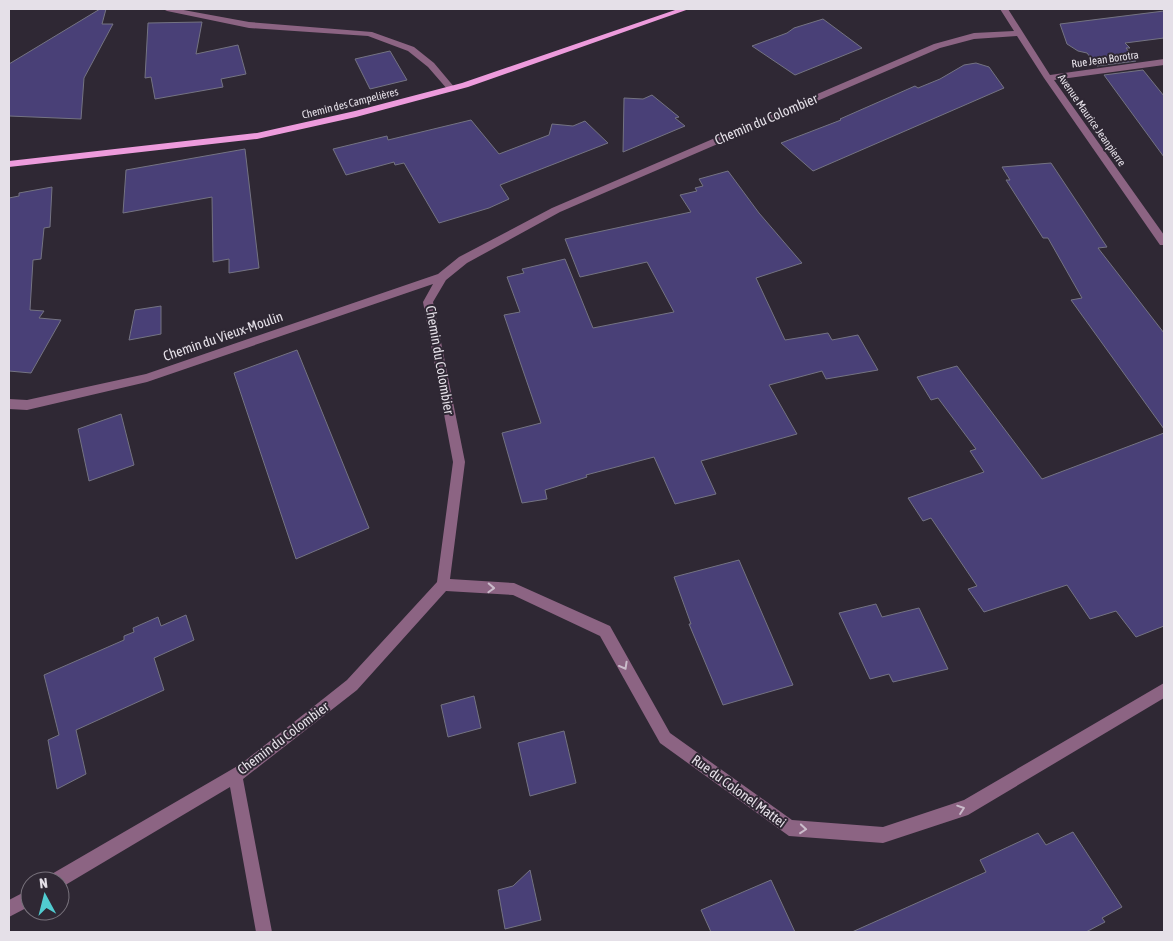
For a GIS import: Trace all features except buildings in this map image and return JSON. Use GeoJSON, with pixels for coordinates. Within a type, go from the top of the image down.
{"type":"FeatureCollection","features":[{"type":"Feature","properties":{"kind":"main road","name":"Chemin des Campelières"},"geometry":{"type":"LineString","coordinates":[[9,164],[257,136],[451,88],[685,9]]}},
{"type":"Feature","properties":{"kind":"street"},"geometry":{"type":"LineString","coordinates":[[167,9],[220,20],[294,30],[369,34],[411,49],[431,64],[451,88]]}},
{"type":"Feature","properties":{"kind":"street"},"geometry":{"type":"LineString","coordinates":[[220,9],[220,20]]}},
{"type":"Feature","properties":{"kind":"street","name":"Avenue Maurice Jeanpierre"},"geometry":{"type":"LineString","coordinates":[[1004,9],[1048,78],[1164,242]]}},
{"type":"Feature","properties":{"kind":"street"},"geometry":{"type":"LineString","coordinates":[[1010,19],[1014,9]]}},
{"type":"Feature","properties":{"kind":"street","name":"Chemin du Colombier"},"geometry":{"type":"LineString","coordinates":[[70,873],[246,768],[352,685],[443,585],[458,462],[428,302],[442,277],[463,260],[556,210],[928,50],[974,36],[1018,33]]}},
{"type":"Feature","properties":{"kind":"street","name":"Rue Jean Borotra"},"geometry":{"type":"LineString","coordinates":[[1048,78],[1164,62]]}},
{"type":"Feature","properties":{"kind":"street","name":"Chemin du Vieux-Moulin"},"geometry":{"type":"LineString","coordinates":[[9,404],[28,406],[147,378],[442,277]]}},
{"type":"Feature","properties":{"kind":"street","name":"Rue du Colonel Mattei"},"geometry":{"type":"LineString","coordinates":[[443,585],[514,588],[605,631],[665,738],[789,828],[883,835],[968,807],[1164,690]]}},
{"type":"Feature","properties":{"kind":"street"},"geometry":{"type":"LineString","coordinates":[[235,775],[264,932]]}},
{"type":"Feature","properties":{"kind":"street"},"geometry":{"type":"LineString","coordinates":[[9,909],[20,903]]}}]}
